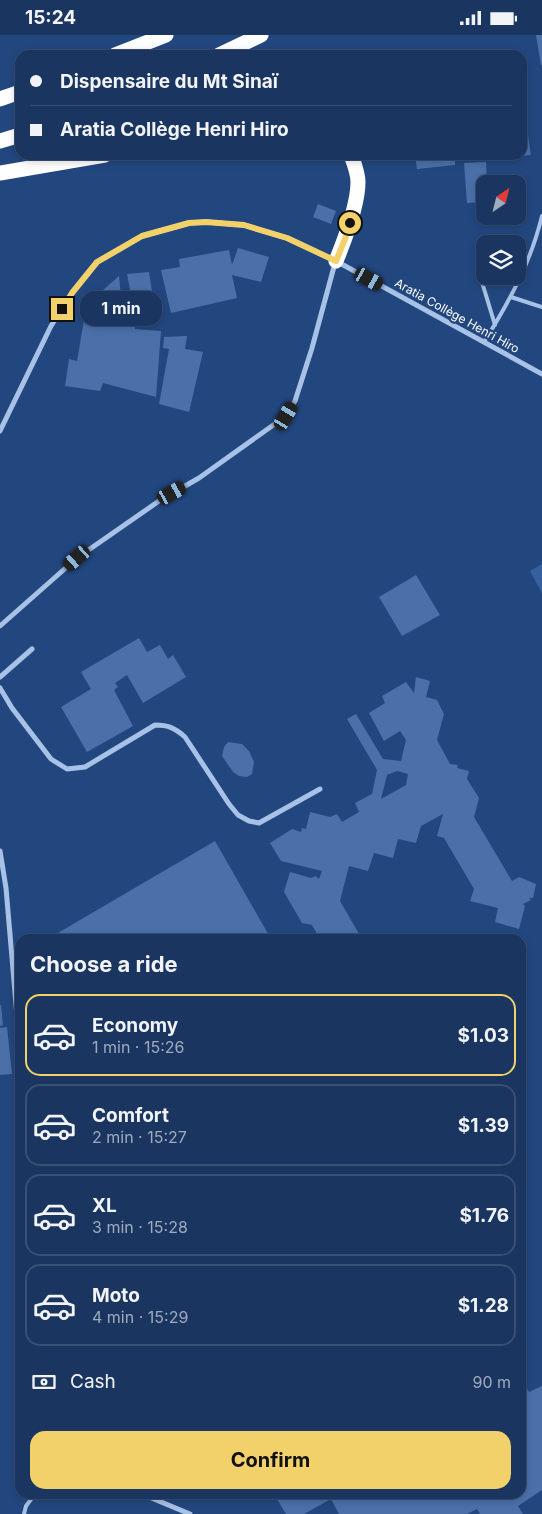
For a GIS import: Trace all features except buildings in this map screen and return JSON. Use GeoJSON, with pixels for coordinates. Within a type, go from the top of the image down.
{"type":"FeatureCollection","features":[{"type":"Feature","properties":{"kind":"highway"},"geometry":{"type":"LineString","coordinates":[[128,50],[166,35]]}},
{"type":"Feature","properties":{"kind":"highway"},"geometry":{"type":"LineString","coordinates":[[230,50],[261,35]]}},
{"type":"Feature","properties":{"kind":"highway"},"geometry":{"type":"LineString","coordinates":[[0,99],[15,94]]}},
{"type":"Feature","properties":{"kind":"highway"},"geometry":{"type":"LineString","coordinates":[[0,141],[15,136]]}},
{"type":"Feature","properties":{"kind":"highway"},"geometry":{"type":"LineString","coordinates":[[0,173],[76,160]]}},
{"type":"Feature","properties":{"kind":"highway"},"geometry":{"type":"LineString","coordinates":[[336,261],[354,206],[358,181],[352,160]]}},
{"type":"Feature","properties":{"kind":"street","name":"Aratia Collège Henri Hiro"},"geometry":{"type":"LineString","coordinates":[[0,431],[51,326],[72,293],[97,262],[142,236],[189,223],[206,222],[244,225],[287,238],[336,261],[542,374]]}},
{"type":"Feature","properties":{"kind":"street"},"geometry":{"type":"LineString","coordinates":[[0,626],[77,558],[159,501],[199,478],[286,416],[295,401],[336,261]]}},
{"type":"Feature","properties":{"kind":"street"},"geometry":{"type":"LineString","coordinates":[[0,677],[32,649]]}},
{"type":"Feature","properties":{"kind":"street"},"geometry":{"type":"LineString","coordinates":[[0,688],[12,708],[51,759],[67,769],[85,767],[155,725],[164,725],[176,728],[185,737],[229,804],[238,815],[250,821],[259,823],[320,789]]}},
{"type":"Feature","properties":{"kind":"street"},"geometry":{"type":"LineString","coordinates":[[0,851],[6,888],[15,993]]}},
{"type":"Feature","properties":{"kind":"street"},"geometry":{"type":"LineString","coordinates":[[154,1499],[190,1514]]}},
{"type":"Feature","properties":{"kind":"lane"},"geometry":{"type":"LineString","coordinates":[[484,342],[511,297],[527,264],[538,234],[542,216]]}},
{"type":"Feature","properties":{"kind":"lane"},"geometry":{"type":"LineString","coordinates":[[484,285],[495,325]]}},
{"type":"Feature","properties":{"kind":"lane"},"geometry":{"type":"LineString","coordinates":[[511,297],[542,307]]}},
{"type":"Feature","properties":{"kind":"lane"},"geometry":{"type":"LineString","coordinates":[[24,1514],[32,1499]]}},
{"type":"Feature","properties":{"kind":"shaded area"},"geometry":{"type":"Polygon","coordinates":[[[542,564],[542,593],[530,571],[542,564]]]}},
{"type":"Feature","properties":{"kind":"route"},"geometry":{"type":"LineString","coordinates":[[62,309],[72,293],[97,262],[142,236],[189,223],[206,222],[244,225],[287,238],[336,261],[350,223]]}}]}
